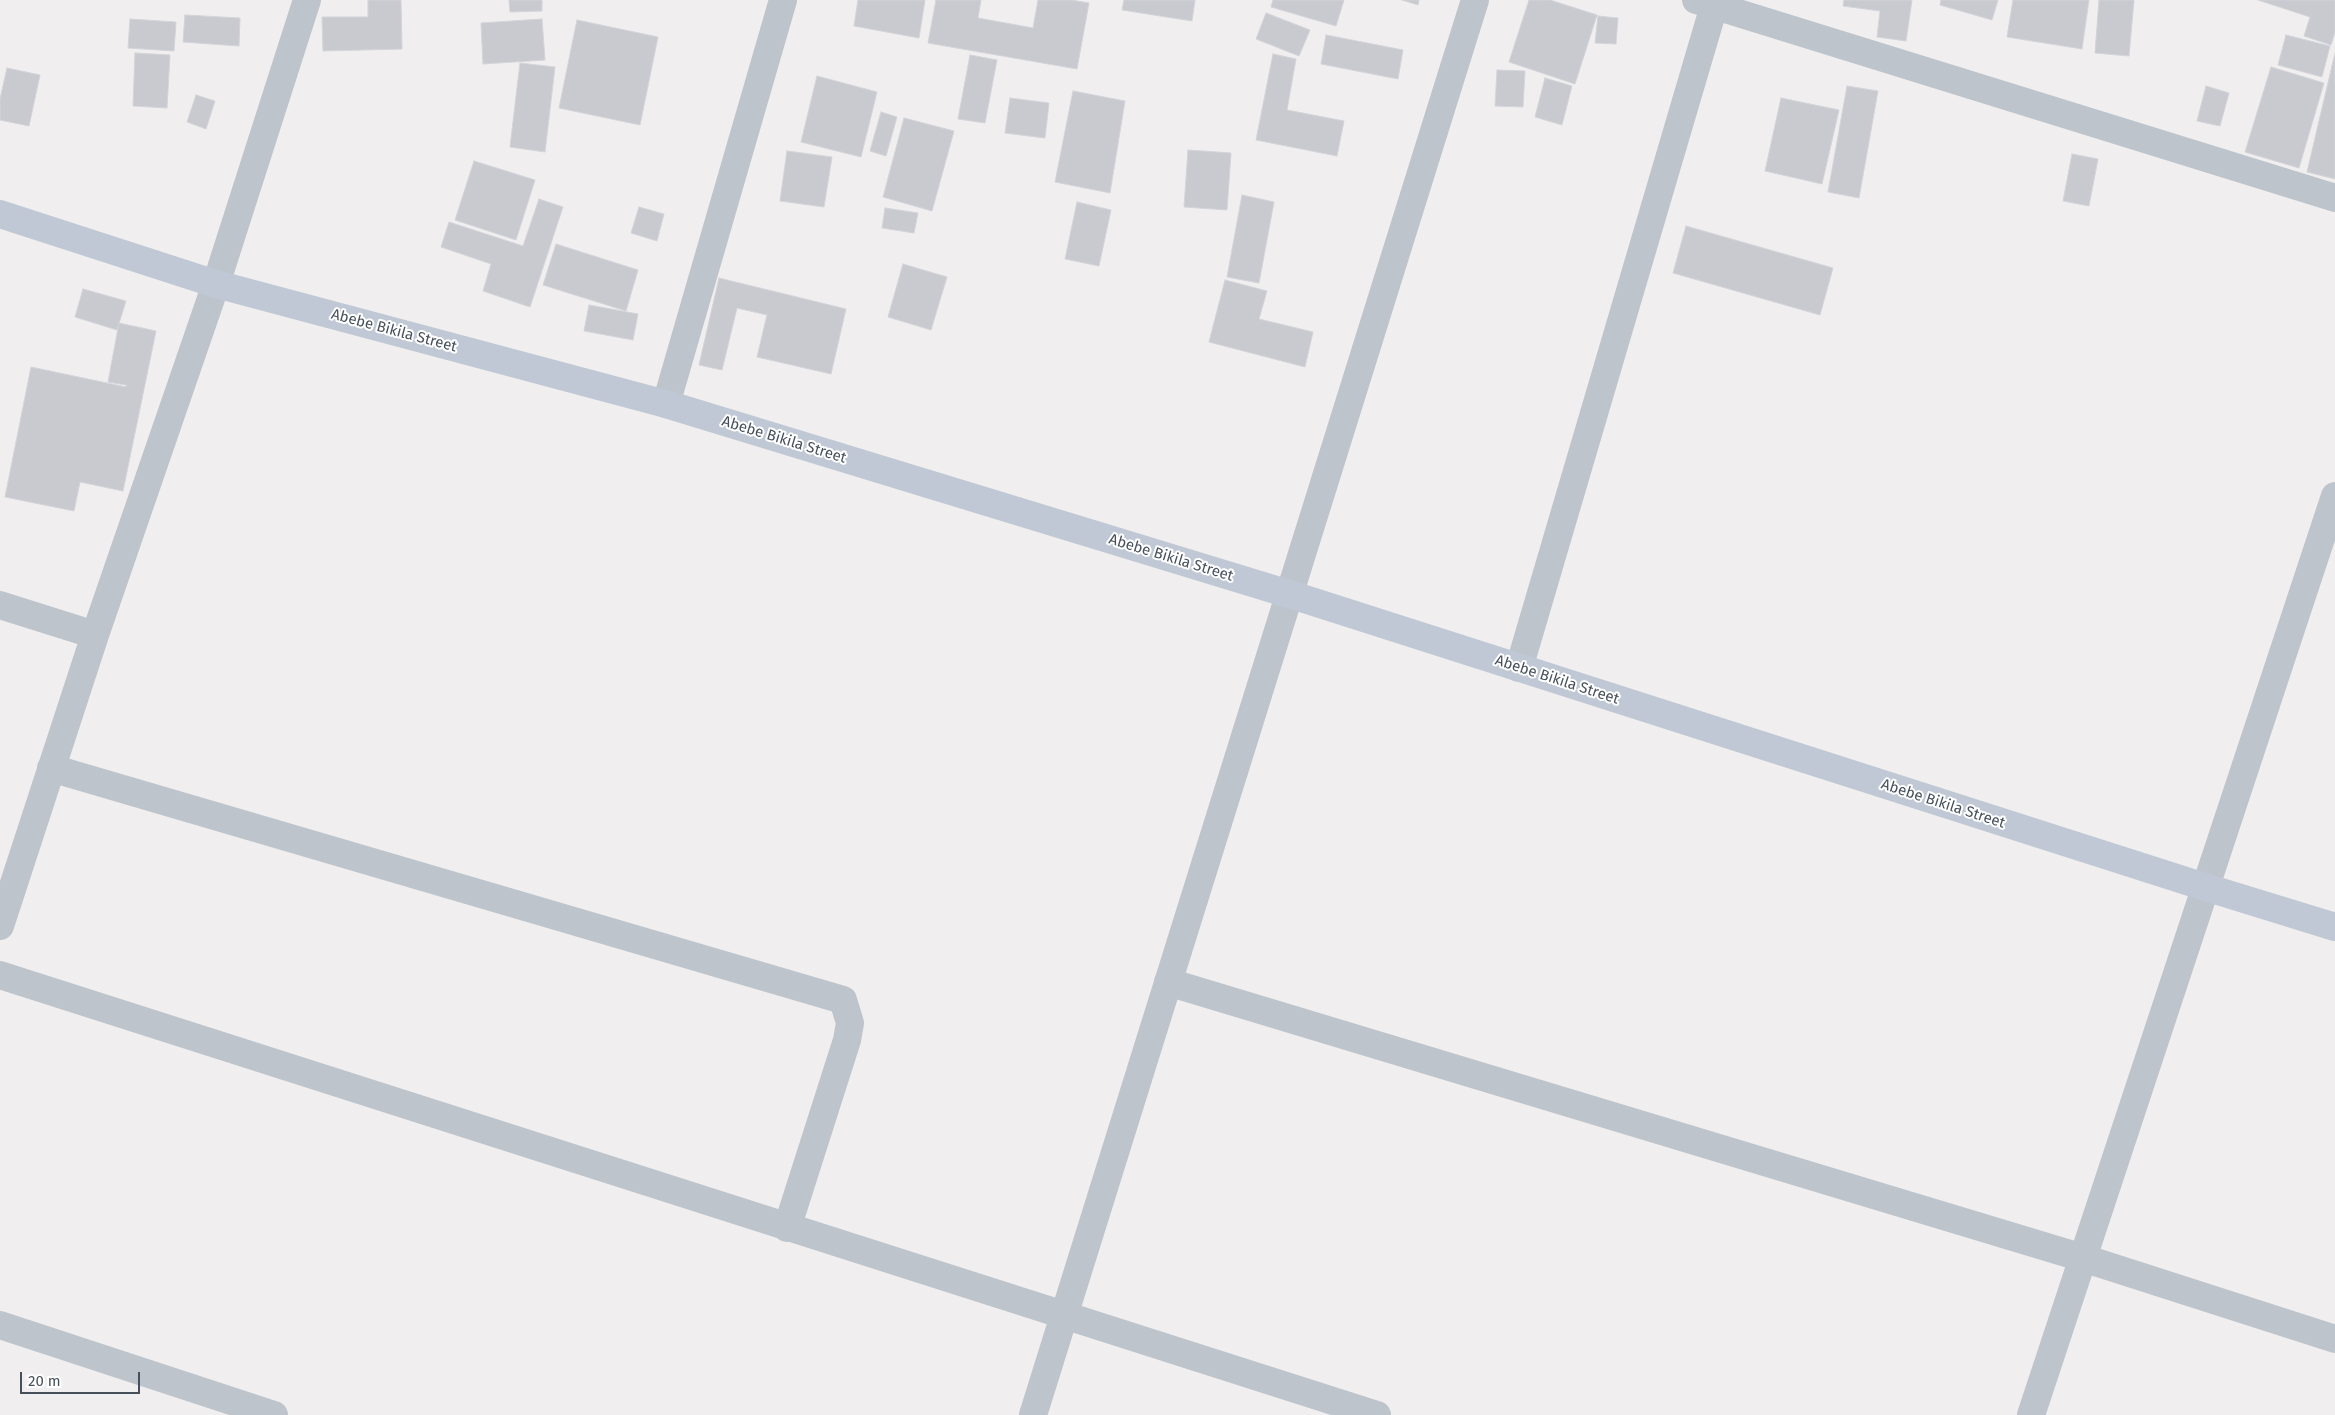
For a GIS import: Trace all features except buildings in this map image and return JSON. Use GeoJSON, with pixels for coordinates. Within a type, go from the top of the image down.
{"type":"FeatureCollection","features":[{"type":"Feature","properties":{"kind":"main road","name":"Abebe Bikila Street"},"geometry":{"type":"LineString","coordinates":[[0,214],[216,284],[666,404],[1289,594],[2335,927]]}},
{"type":"Feature","properties":{"kind":"street"},"geometry":{"type":"LineString","coordinates":[[0,926],[95,635],[216,284],[307,0]]}},
{"type":"Feature","properties":{"kind":"street"},"geometry":{"type":"LineString","coordinates":[[666,404],[783,0]]}},
{"type":"Feature","properties":{"kind":"street"},"geometry":{"type":"LineString","coordinates":[[1033,1415],[1475,0]]}},
{"type":"Feature","properties":{"kind":"street"},"geometry":{"type":"LineString","coordinates":[[1519,668],[1705,3],[2335,198]]}},
{"type":"Feature","properties":{"kind":"street"},"geometry":{"type":"LineString","coordinates":[[2031,1415],[2335,496]]}},
{"type":"Feature","properties":{"kind":"street"},"geometry":{"type":"LineString","coordinates":[[0,605],[95,635]]}},
{"type":"Feature","properties":{"kind":"street"},"geometry":{"type":"LineString","coordinates":[[51,768],[843,1000],[850,1023],[848,1040],[787,1228]]}},
{"type":"Feature","properties":{"kind":"street"},"geometry":{"type":"LineString","coordinates":[[0,975],[1377,1415]]}},
{"type":"Feature","properties":{"kind":"street"},"geometry":{"type":"LineString","coordinates":[[1168,982],[2083,1258],[2335,1339]]}},
{"type":"Feature","properties":{"kind":"street"},"geometry":{"type":"LineString","coordinates":[[0,1325],[274,1415]]}}]}
